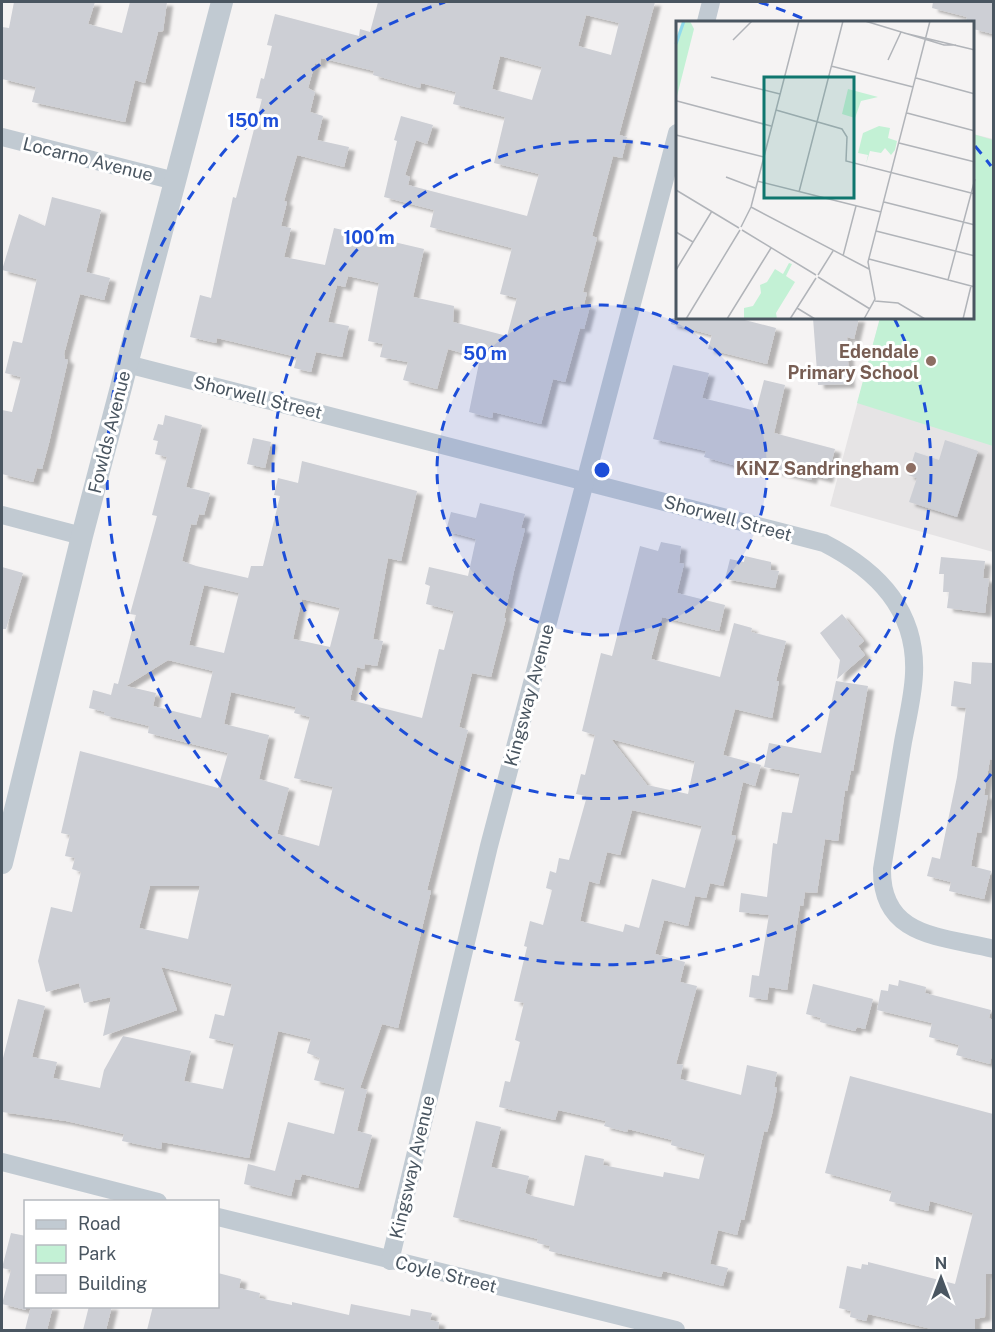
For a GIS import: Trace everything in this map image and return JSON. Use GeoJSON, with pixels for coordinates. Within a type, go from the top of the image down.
{"type":"FeatureCollection","features":[{"type":"Feature","properties":{"kind":"street","name":"Fowlds Avenue"},"geometry":{"type":"LineString","coordinates":[[2,863],[82,536],[222,2]]}},
{"type":"Feature","properties":{"kind":"street"},"geometry":{"type":"LineString","coordinates":[[706,21],[711,2]]}},
{"type":"Feature","properties":{"kind":"street","name":"Locarno Avenue"},"geometry":{"type":"LineString","coordinates":[[2,137],[176,181]]}},
{"type":"Feature","properties":{"kind":"street","name":"Kingsway Avenue"},"geometry":{"type":"LineString","coordinates":[[390,1260],[489,846],[676,137]]}},
{"type":"Feature","properties":{"kind":"street","name":"Shorwell Street"},"geometry":{"type":"LineString","coordinates":[[127,364],[824,543],[863,565],[887,588],[906,623],[914,673],[882,869],[882,886],[887,904],[895,916],[908,927],[993,949]]}},
{"type":"Feature","properties":{"kind":"street"},"geometry":{"type":"LineString","coordinates":[[2,515],[82,536]]}},
{"type":"Feature","properties":{"kind":"street"},"geometry":{"type":"LineString","coordinates":[[2,1162],[150,1200]]}},
{"type":"Feature","properties":{"kind":"street","name":"Coyle Street"},"geometry":{"type":"LineString","coordinates":[[219,1217],[676,1330]]}},
{"type":"Feature","properties":{"kind":"shaded area","name":"Edendale Primary School"},"geometry":{"type":"Polygon","coordinates":[[[974,134],[993,139],[993,552],[830,506],[879,320],[974,320],[974,134]]]}},
{"type":"Feature","properties":{"kind":"green space","name":"Edendale Primary School"},"geometry":{"type":"Polygon","coordinates":[[[974,134],[993,140],[993,446],[857,403],[879,320],[974,320],[974,134]]]}},
{"type":"Feature","properties":{"kind":"building"},"geometry":{"type":"Polygon","coordinates":[[[14,2],[95,2],[88,24],[122,33],[130,2],[167,2],[163,31],[158,32],[145,83],[135,80],[125,122],[32,102],[36,87],[2,79],[2,27],[9,28],[14,2]]]}},
{"type":"Feature","properties":{"kind":"building"},"geometry":{"type":"Polygon","coordinates":[[[378,2],[655,2],[619,135],[627,137],[622,158],[613,156],[592,236],[597,238],[583,292],[587,293],[584,304],[590,306],[584,329],[580,328],[565,382],[553,379],[541,424],[493,412],[492,418],[469,412],[480,358],[448,349],[437,389],[403,380],[408,362],[380,357],[383,344],[368,341],[379,283],[348,276],[345,287],[337,285],[328,322],[349,326],[342,357],[316,352],[311,372],[294,368],[297,357],[217,338],[216,343],[190,337],[200,295],[211,298],[233,197],[236,198],[262,99],[256,98],[261,78],[264,79],[272,46],[267,45],[275,14],[359,36],[360,29],[370,32],[378,2]],[[586,15],[578,46],[611,55],[619,23],[586,15]],[[500,56],[492,89],[532,100],[542,67],[500,56]],[[321,58],[320,64],[315,63],[308,88],[315,92],[310,112],[323,116],[317,140],[349,147],[344,167],[297,155],[284,201],[287,202],[281,226],[291,228],[284,257],[325,265],[334,228],[424,249],[413,297],[454,306],[453,322],[507,336],[517,298],[500,294],[512,248],[430,227],[434,210],[384,197],[397,141],[394,140],[401,116],[433,125],[427,144],[416,140],[405,175],[410,177],[408,185],[527,216],[539,174],[494,163],[505,117],[453,104],[456,92],[421,83],[420,88],[373,75],[374,71],[321,58]]]}},
{"type":"Feature","properties":{"kind":"building"},"geometry":{"type":"Polygon","coordinates":[[[933,2],[993,2],[993,34],[974,29],[974,21],[966,21],[967,17],[932,8],[933,2]]]}},
{"type":"Feature","properties":{"kind":"building"},"geometry":{"type":"Polygon","coordinates":[[[52,197],[101,210],[86,272],[110,278],[104,300],[80,294],[64,354],[65,359],[68,360],[49,443],[42,469],[37,468],[33,482],[2,474],[2,410],[12,412],[21,377],[5,373],[13,341],[22,343],[37,279],[2,270],[19,214],[45,226],[52,197]]]}},
{"type":"Feature","properties":{"kind":"building"},"geometry":{"type":"Polygon","coordinates":[[[672,318],[676,320],[745,320],[776,328],[767,364],[708,349],[712,335],[671,324],[672,318]]]}},
{"type":"Feature","properties":{"kind":"building"},"geometry":{"type":"Polygon","coordinates":[[[813,320],[859,320],[854,339],[847,337],[849,384],[818,385],[813,320]]]}},
{"type":"Feature","properties":{"kind":"building"},"geometry":{"type":"Polygon","coordinates":[[[673,365],[709,373],[702,398],[756,411],[764,380],[785,385],[774,433],[835,449],[827,479],[812,475],[811,480],[763,468],[762,473],[704,457],[706,451],[653,439],[673,365]]]}},
{"type":"Feature","properties":{"kind":"building"},"geometry":{"type":"Polygon","coordinates":[[[165,415],[202,425],[186,487],[210,493],[204,515],[199,514],[196,525],[191,524],[182,561],[196,566],[248,578],[251,566],[263,566],[280,496],[274,495],[278,478],[298,483],[302,461],[417,491],[401,561],[388,558],[373,639],[383,641],[377,666],[365,664],[364,669],[357,667],[350,700],[422,718],[439,649],[444,650],[454,611],[426,604],[430,586],[425,584],[429,567],[468,576],[476,539],[446,531],[451,512],[476,518],[480,503],[525,514],[521,528],[525,529],[491,677],[472,673],[459,727],[468,730],[427,890],[431,891],[398,1028],[382,1024],[360,1088],[367,1090],[357,1131],[372,1135],[358,1188],[302,1174],[300,1180],[295,1179],[291,1196],[244,1184],[248,1164],[275,1171],[288,1122],[334,1134],[345,1088],[314,1080],[320,1058],[307,1053],[311,1039],[278,1031],[249,1158],[162,1142],[161,1149],[122,1141],[124,1134],[66,1121],[2,1112],[2,1062],[18,999],[45,1006],[32,1057],[57,1062],[53,1078],[100,1088],[104,1070],[123,1036],[191,1051],[184,1081],[223,1089],[234,1044],[209,1038],[215,1014],[224,1016],[232,984],[161,967],[177,1010],[103,1036],[111,997],[84,1003],[79,983],[46,992],[38,961],[51,907],[72,912],[81,872],[72,869],[75,858],[65,856],[70,835],[61,833],[80,751],[218,788],[228,753],[148,733],[149,726],[104,715],[105,712],[89,708],[93,690],[111,695],[114,683],[118,684],[136,615],[130,614],[157,516],[152,515],[167,457],[155,454],[158,441],[153,440],[158,424],[163,425],[165,415]],[[204,585],[189,645],[224,653],[239,593],[204,585]],[[302,599],[293,639],[330,647],[340,608],[302,599]],[[168,660],[126,686],[156,693],[153,706],[201,718],[213,671],[168,660]],[[231,692],[224,724],[269,735],[259,779],[289,788],[277,834],[319,846],[333,787],[294,778],[310,717],[294,713],[296,707],[231,692]],[[150,886],[139,928],[188,939],[200,886],[150,886]]]}},
{"type":"Feature","properties":{"kind":"building"},"geometry":{"type":"Polygon","coordinates":[[[253,438],[271,442],[265,468],[247,464],[253,438]]]}},
{"type":"Feature","properties":{"kind":"building"},"geometry":{"type":"Polygon","coordinates":[[[945,440],[978,451],[957,517],[909,502],[917,478],[908,475],[915,452],[939,460],[945,440]]]}},
{"type":"Feature","properties":{"kind":"building"},"geometry":{"type":"Polygon","coordinates":[[[661,542],[681,546],[679,563],[684,564],[677,593],[725,605],[719,631],[662,617],[651,659],[720,677],[734,623],[752,628],[751,632],[786,641],[776,681],[779,681],[772,718],[735,709],[723,755],[761,765],[755,786],[743,782],[731,835],[736,836],[723,886],[710,883],[706,898],[695,896],[688,926],[664,920],[655,954],[685,962],[680,982],[697,986],[676,1064],[683,1065],[680,1079],[741,1095],[747,1065],[777,1072],[774,1087],[777,1088],[772,1114],[767,1132],[764,1131],[744,1220],[741,1219],[737,1235],[718,1230],[710,1264],[728,1268],[723,1286],[663,1271],[661,1277],[549,1251],[550,1246],[537,1243],[538,1239],[453,1217],[476,1121],[501,1127],[491,1167],[529,1176],[525,1193],[532,1196],[574,1206],[585,1155],[604,1159],[603,1165],[663,1177],[664,1172],[699,1179],[705,1154],[671,1145],[672,1140],[628,1129],[627,1132],[604,1126],[606,1121],[558,1110],[555,1120],[499,1107],[505,1081],[510,1082],[520,1042],[515,1040],[524,1003],[514,1001],[527,947],[524,946],[530,921],[543,925],[552,890],[546,888],[550,871],[556,873],[559,858],[569,860],[587,796],[576,794],[581,774],[585,775],[595,735],[582,731],[601,653],[612,656],[640,546],[658,551],[661,542]],[[611,739],[647,785],[688,794],[695,761],[611,739]],[[632,810],[620,855],[607,852],[599,884],[589,881],[580,921],[623,932],[625,924],[639,928],[652,879],[685,888],[702,826],[632,810]]]}},
{"type":"Feature","properties":{"kind":"building"},"geometry":{"type":"Polygon","coordinates":[[[745,556],[771,562],[771,570],[779,571],[775,588],[725,579],[730,559],[744,562],[745,556]]]}},
{"type":"Feature","properties":{"kind":"building"},"geometry":{"type":"Polygon","coordinates":[[[941,557],[985,561],[983,578],[989,579],[985,613],[947,608],[949,592],[943,592],[944,574],[939,574],[941,557]]]}},
{"type":"Feature","properties":{"kind":"building"},"geometry":{"type":"Polygon","coordinates":[[[2,567],[23,573],[6,629],[2,629],[2,567]]]}},
{"type":"Feature","properties":{"kind":"building"},"geometry":{"type":"Polygon","coordinates":[[[842,614],[864,641],[858,646],[865,655],[837,679],[840,660],[820,633],[842,614]]]}},
{"type":"Feature","properties":{"kind":"building"},"geometry":{"type":"Polygon","coordinates":[[[972,662],[993,663],[993,760],[990,759],[984,795],[988,795],[981,833],[977,832],[971,866],[991,871],[984,899],[949,891],[951,882],[927,876],[932,857],[940,859],[957,777],[966,708],[951,706],[954,681],[971,684],[972,662]]]}},
{"type":"Feature","properties":{"kind":"building"},"geometry":{"type":"Polygon","coordinates":[[[836,681],[868,686],[853,771],[851,770],[847,791],[845,790],[838,841],[825,839],[817,893],[805,892],[803,906],[800,905],[787,990],[769,987],[767,1000],[749,997],[752,975],[759,976],[769,915],[739,912],[741,893],[767,897],[773,843],[777,844],[782,812],[792,813],[800,774],[764,767],[769,743],[821,753],[836,681]]]}},
{"type":"Feature","properties":{"kind":"building"},"geometry":{"type":"Polygon","coordinates":[[[899,980],[926,987],[925,993],[991,1010],[989,1018],[993,1020],[993,1049],[990,1064],[956,1055],[959,1045],[929,1037],[932,1023],[877,1010],[881,990],[888,991],[889,984],[898,986],[899,980]]]}},
{"type":"Feature","properties":{"kind":"building"},"geometry":{"type":"Polygon","coordinates":[[[813,984],[873,999],[865,1029],[857,1027],[855,1031],[820,1022],[821,1018],[806,1014],[813,984]]]}},
{"type":"Feature","properties":{"kind":"building"},"geometry":{"type":"Polygon","coordinates":[[[850,1076],[993,1114],[993,1274],[986,1274],[985,1317],[975,1319],[975,1330],[936,1330],[868,1314],[866,1321],[850,1317],[851,1311],[839,1308],[847,1266],[861,1269],[862,1264],[868,1265],[868,1262],[955,1284],[973,1213],[930,1201],[928,1211],[889,1201],[892,1191],[825,1173],[850,1076]]]}},
{"type":"Feature","properties":{"kind":"building"},"geometry":{"type":"Polygon","coordinates":[[[11,1233],[24,1236],[24,1308],[26,1310],[2,1304],[11,1270],[2,1268],[11,1233]]]}},
{"type":"Feature","properties":{"kind":"building"},"geometry":{"type":"Polygon","coordinates":[[[219,1273],[241,1279],[239,1288],[260,1293],[259,1298],[292,1305],[292,1302],[349,1315],[351,1304],[410,1316],[411,1309],[432,1313],[430,1320],[439,1322],[438,1330],[147,1330],[152,1308],[219,1308],[219,1273]]]}},
{"type":"Feature","properties":{"kind":"building"},"geometry":{"type":"Polygon","coordinates":[[[30,1308],[52,1308],[47,1330],[25,1330],[30,1308]]]}},
{"type":"Feature","properties":{"kind":"building"},"geometry":{"type":"Polygon","coordinates":[[[88,1308],[112,1308],[106,1330],[83,1330],[88,1308]]]}},
{"type":"Feature","properties":{"kind":"place","name":"Edendale Primary School"},"geometry":{"type":"Point","coordinates":[931,361]}},
{"type":"Feature","properties":{"kind":"place","name":"KiNZ Sandringham"},"geometry":{"type":"Point","coordinates":[911,468]}}]}
